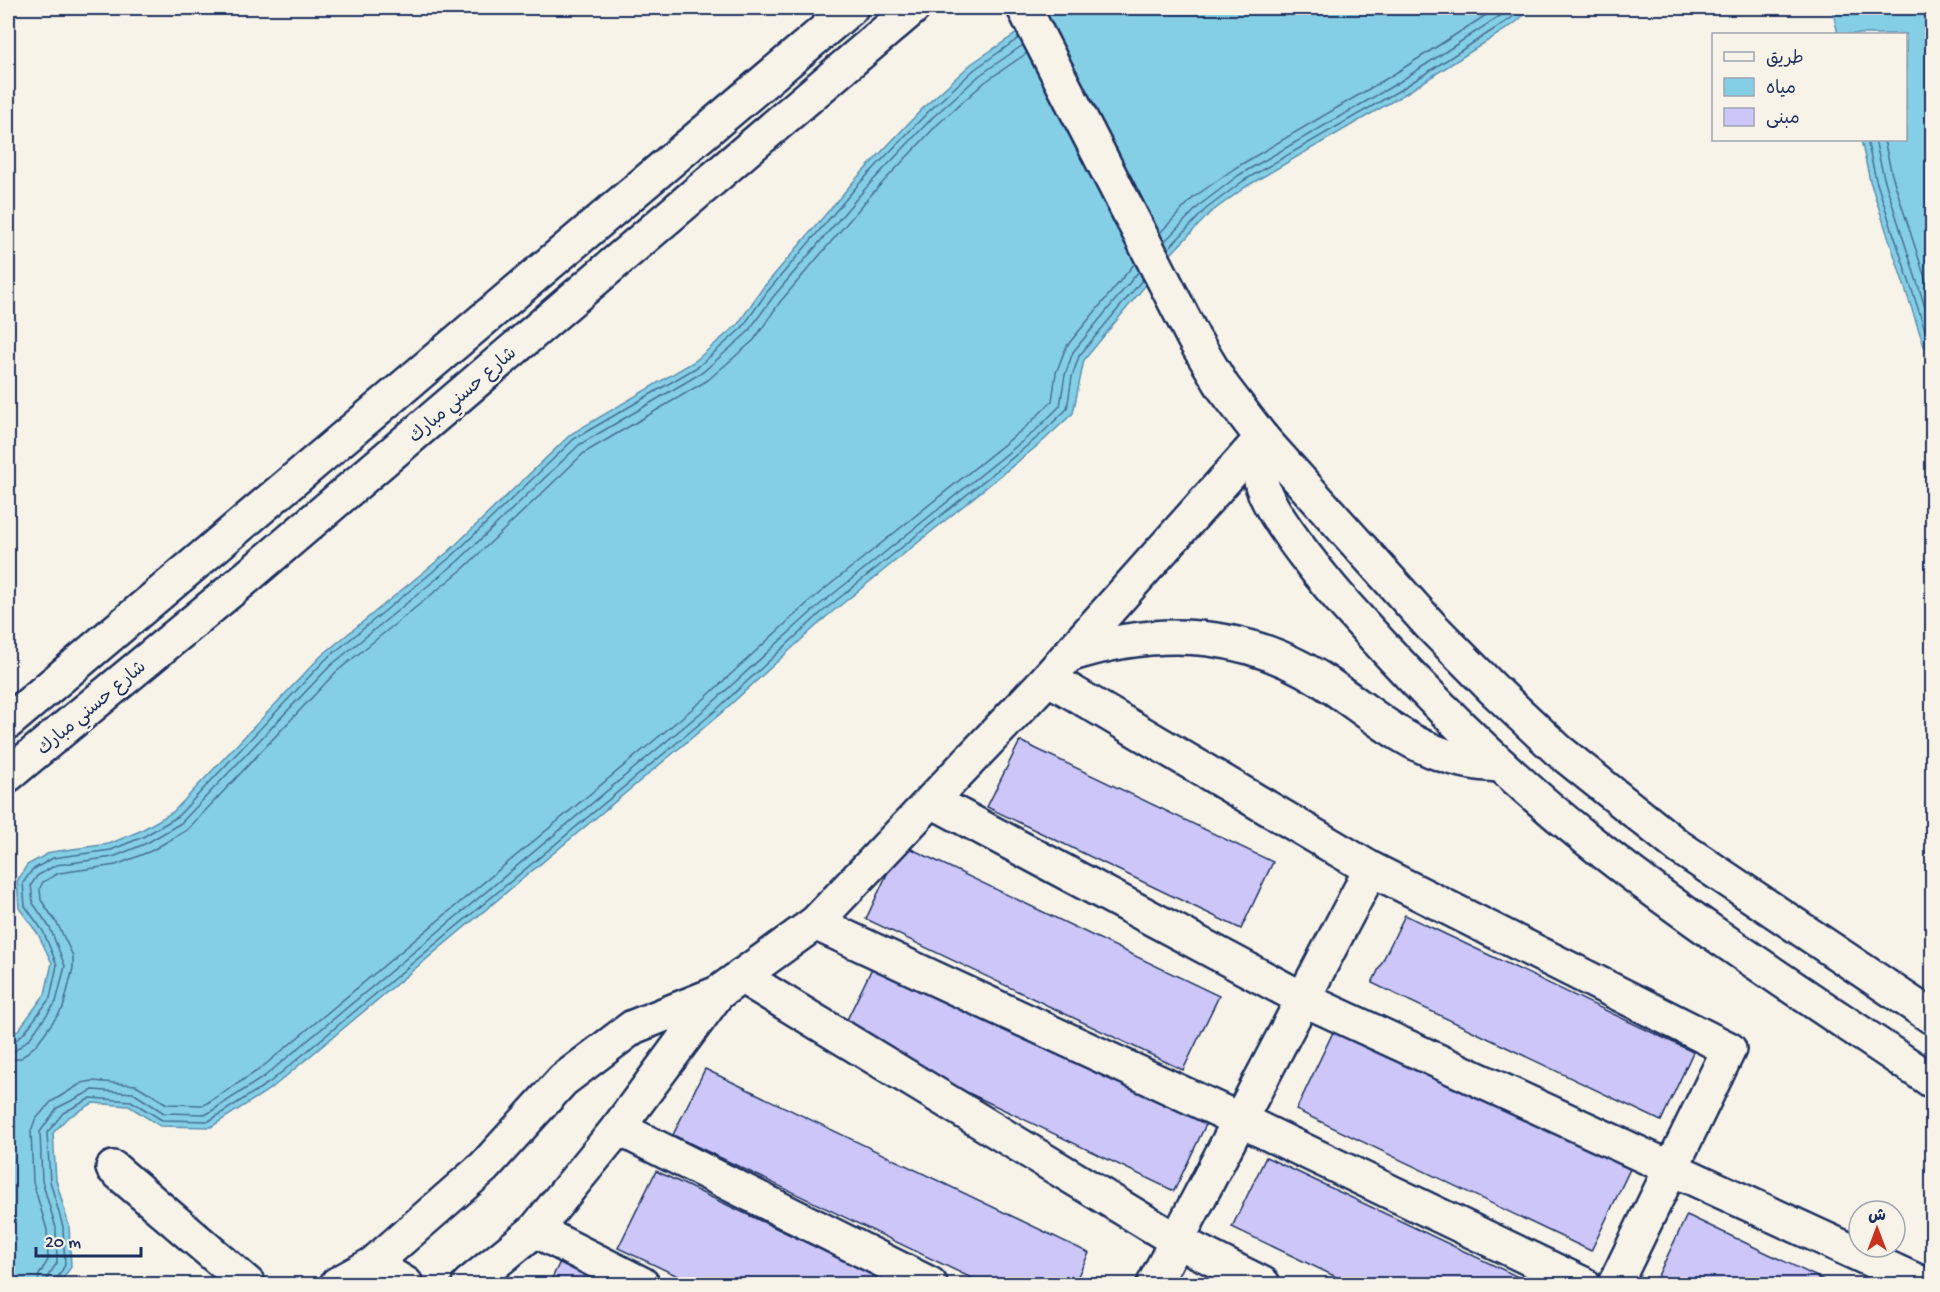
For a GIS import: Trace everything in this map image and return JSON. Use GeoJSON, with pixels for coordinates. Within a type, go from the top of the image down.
{"type":"FeatureCollection","features":[{"type":"Feature","properties":{"kind":"street"},"geometry":{"type":"LineString","coordinates":[[8,722],[851,8]]}},
{"type":"Feature","properties":{"kind":"street","name":"شارع حسني مبارك"},"geometry":{"type":"LineString","coordinates":[[8,775],[246,578],[913,8]]}},
{"type":"Feature","properties":{"kind":"street"},"geometry":{"type":"LineString","coordinates":[[1024,9],[1194,339],[1222,387],[1262,438],[1431,625],[1493,689],[1558,750],[1679,847],[1932,1017]]}},
{"type":"Feature","properties":{"kind":"street"},"geometry":{"type":"LineString","coordinates":[[337,1284],[373,1264],[484,1167],[563,1080],[633,1027],[729,985],[815,923],[1058,666],[1262,438]]}},
{"type":"Feature","properties":{"kind":"street"},"geometry":{"type":"LineString","coordinates":[[1262,438],[1259,464],[1261,482],[1267,500],[1333,591],[1393,659],[1501,765],[1586,838],[1649,887],[1932,1081]]}},
{"type":"Feature","properties":{"kind":"street"},"geometry":{"type":"LineString","coordinates":[[1058,666],[1106,643],[1143,636],[1172,635],[1220,639],[1257,649],[1312,673],[1387,728],[1423,748],[1472,764],[1501,765]]}},
{"type":"Feature","properties":{"kind":"street"},"geometry":{"type":"LineString","coordinates":[[1058,666],[1371,869],[1729,1049],[1615,1284]]}},
{"type":"Feature","properties":{"kind":"street"},"geometry":{"type":"LineString","coordinates":[[932,801],[1303,999],[1670,1170],[1923,1284]]}},
{"type":"Feature","properties":{"kind":"street"},"geometry":{"type":"LineString","coordinates":[[1154,1284],[1371,869]]}},
{"type":"Feature","properties":{"kind":"street"},"geometry":{"type":"LineString","coordinates":[[815,923],[1240,1120],[1583,1284]]}},
{"type":"Feature","properties":{"kind":"street"},"geometry":{"type":"LineString","coordinates":[[469,1284],[535,1230],[729,985]]}},
{"type":"Feature","properties":{"kind":"street"},"geometry":{"type":"LineString","coordinates":[[729,985],[1177,1241],[1263,1284]]}},
{"type":"Feature","properties":{"kind":"street"},"geometry":{"type":"LineString","coordinates":[[618,1128],[930,1284]]}},
{"type":"Feature","properties":{"kind":"street"},"geometry":{"type":"LineString","coordinates":[[112,1168],[248,1284]]}},
{"type":"Feature","properties":{"kind":"street"},"geometry":{"type":"LineString","coordinates":[[535,1230],[642,1284]]}},
{"type":"Feature","properties":{"kind":"street"},"geometry":{"type":"LineString","coordinates":[[373,1264],[406,1284]]}},
{"type":"Feature","properties":{"kind":"water"},"geometry":{"type":"Polygon","coordinates":[[[1054,8],[1532,8],[1514,24],[1403,95],[1247,186],[1210,213],[1172,253],[1084,360],[1073,413],[1042,442],[826,617],[719,715],[273,1087],[211,1127],[160,1126],[129,1106],[93,1103],[67,1118],[53,1133],[56,1180],[69,1226],[71,1267],[59,1284],[8,1284],[8,1040],[20,1028],[45,994],[52,963],[38,934],[19,908],[17,881],[27,865],[51,852],[109,844],[140,831],[173,812],[321,656],[448,552],[571,434],[695,361],[738,324],[762,289],[854,181],[924,107],[971,64],[1054,8]]]}},
{"type":"Feature","properties":{"kind":"water"},"geometry":{"type":"Polygon","coordinates":[[[1832,8],[1932,8],[1932,353],[1924,346],[1870,181],[1861,141],[1907,141],[1907,33],[1838,33],[1832,8]]]}},
{"type":"Feature","properties":{"kind":"building"},"geometry":{"type":"Polygon","coordinates":[[[1020,741],[1273,862],[1241,929],[987,807],[1020,741]]]}},
{"type":"Feature","properties":{"kind":"building"},"geometry":{"type":"Polygon","coordinates":[[[901,844],[1219,996],[1183,1070],[866,919],[901,844]]]}},
{"type":"Feature","properties":{"kind":"building"},"geometry":{"type":"Polygon","coordinates":[[[1405,915],[1693,1052],[1661,1121],[1372,983],[1405,915]]]}},
{"type":"Feature","properties":{"kind":"building"},"geometry":{"type":"Polygon","coordinates":[[[876,960],[1208,1120],[1174,1191],[841,1032],[876,960]]]}},
{"type":"Feature","properties":{"kind":"building"},"geometry":{"type":"Polygon","coordinates":[[[1335,1028],[1630,1169],[1591,1251],[1296,1110],[1335,1028]]]}},
{"type":"Feature","properties":{"kind":"building"},"geometry":{"type":"Polygon","coordinates":[[[705,1069],[1089,1253],[1074,1284],[984,1284],[673,1135],[705,1069]]]}},
{"type":"Feature","properties":{"kind":"building"},"geometry":{"type":"Polygon","coordinates":[[[1266,1157],[1533,1284],[1351,1284],[1232,1227],[1266,1157]]]}},
{"type":"Feature","properties":{"kind":"building"},"geometry":{"type":"Polygon","coordinates":[[[656,1171],[893,1284],[695,1284],[618,1248],[656,1171]]]}},
{"type":"Feature","properties":{"kind":"building"},"geometry":{"type":"Polygon","coordinates":[[[1687,1215],[1832,1284],[1654,1284],[1687,1215]]]}},
{"type":"Feature","properties":{"kind":"building"},"geometry":{"type":"Polygon","coordinates":[[[560,1262],[606,1284],[549,1284],[560,1262]]]}}]}
